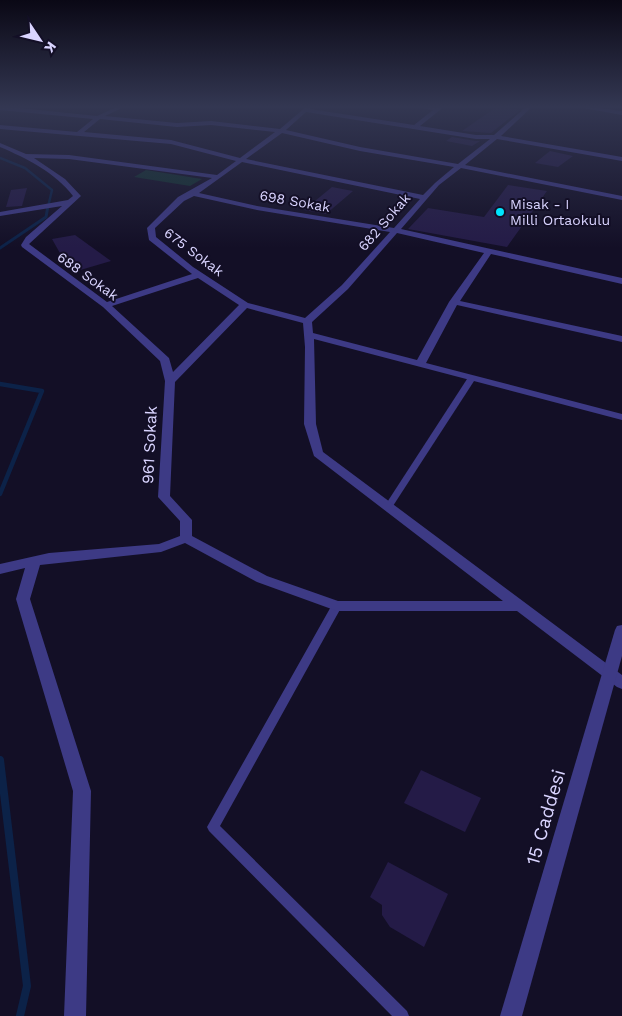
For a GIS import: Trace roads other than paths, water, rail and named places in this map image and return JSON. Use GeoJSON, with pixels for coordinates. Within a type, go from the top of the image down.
{"type":"FeatureCollection","features":[{"type":"Feature","properties":{"kind":"street"},"geometry":{"type":"LineString","coordinates":[[0,214],[71,202],[77,196],[72,188],[19,153]]}},
{"type":"Feature","properties":{"kind":"street"},"geometry":{"type":"LineString","coordinates":[[215,153],[423,197]]}},
{"type":"Feature","properties":{"kind":"street","name":"675 Sokak"},"geometry":{"type":"LineString","coordinates":[[249,153],[218,177],[181,199],[152,228],[152,238],[199,275],[245,305],[307,321]]}},
{"type":"Feature","properties":{"kind":"street"},"geometry":{"type":"LineString","coordinates":[[386,153],[620,195]]}},
{"type":"Feature","properties":{"kind":"street","name":"682 Sokak"},"geometry":{"type":"LineString","coordinates":[[307,321],[345,287],[423,197],[476,153]]}},
{"type":"Feature","properties":{"kind":"street"},"geometry":{"type":"LineString","coordinates":[[590,153],[622,159]]}},
{"type":"Feature","properties":{"kind":"street"},"geometry":{"type":"LineString","coordinates":[[25,156],[69,157],[218,177]]}},
{"type":"Feature","properties":{"kind":"street","name":"698 Sokak"},"geometry":{"type":"LineString","coordinates":[[192,194],[257,208],[394,230],[622,280]]}},
{"type":"Feature","properties":{"kind":"street","name":"688 Sokak"},"geometry":{"type":"LineString","coordinates":[[71,202],[29,239],[25,245],[106,305],[165,360],[170,381]]}},
{"type":"Feature","properties":{"kind":"street"},"geometry":{"type":"LineString","coordinates":[[420,364],[454,302],[489,251]]}},
{"type":"Feature","properties":{"kind":"street"},"geometry":{"type":"LineString","coordinates":[[106,305],[199,275]]}},
{"type":"Feature","properties":{"kind":"street"},"geometry":{"type":"LineString","coordinates":[[454,302],[622,339]]}},
{"type":"Feature","properties":{"kind":"street"},"geometry":{"type":"LineString","coordinates":[[170,381],[245,305]]}},
{"type":"Feature","properties":{"kind":"street"},"geometry":{"type":"LineString","coordinates":[[307,321],[309,335],[310,424],[318,454],[615,678]]}},
{"type":"Feature","properties":{"kind":"street"},"geometry":{"type":"LineString","coordinates":[[309,335],[622,417]]}},
{"type":"Feature","properties":{"kind":"street","name":"961 Sokak"},"geometry":{"type":"LineString","coordinates":[[170,381],[164,497],[186,520],[186,538]]}},
{"type":"Feature","properties":{"kind":"street"},"geometry":{"type":"LineString","coordinates":[[0,569],[49,558],[161,548],[186,538],[262,579],[337,606],[519,606]]}},
{"type":"Feature","properties":{"kind":"street"},"geometry":{"type":"LineString","coordinates":[[27,563],[22,599],[82,791],[76,1016]]}},
{"type":"Feature","properties":{"kind":"street","name":"15 Caddesi"},"geometry":{"type":"LineString","coordinates":[[511,1016],[615,678],[622,630]]}},
{"type":"Feature","properties":{"kind":"lane"},"geometry":{"type":"LineString","coordinates":[[388,507],[472,378]]}},
{"type":"Feature","properties":{"kind":"lane"},"geometry":{"type":"LineString","coordinates":[[337,606],[213,827],[402,1016]]}},
{"type":"Feature","properties":{"kind":"waterway"},"geometry":{"type":"LineString","coordinates":[[0,158],[25,168],[52,190],[48,207]]}},
{"type":"Feature","properties":{"kind":"waterway"},"geometry":{"type":"LineString","coordinates":[[0,248],[46,217],[48,206]]}},
{"type":"Feature","properties":{"kind":"waterway"},"geometry":{"type":"LineString","coordinates":[[0,384],[42,391],[0,494]]}},
{"type":"Feature","properties":{"kind":"waterway"},"geometry":{"type":"LineString","coordinates":[[0,760],[27,986],[20,1016]]}},
{"type":"Feature","properties":{"kind":"place","name":"Misak - I Milli Ortaokulu"},"geometry":{"type":"Point","coordinates":[500,212]}}]}
